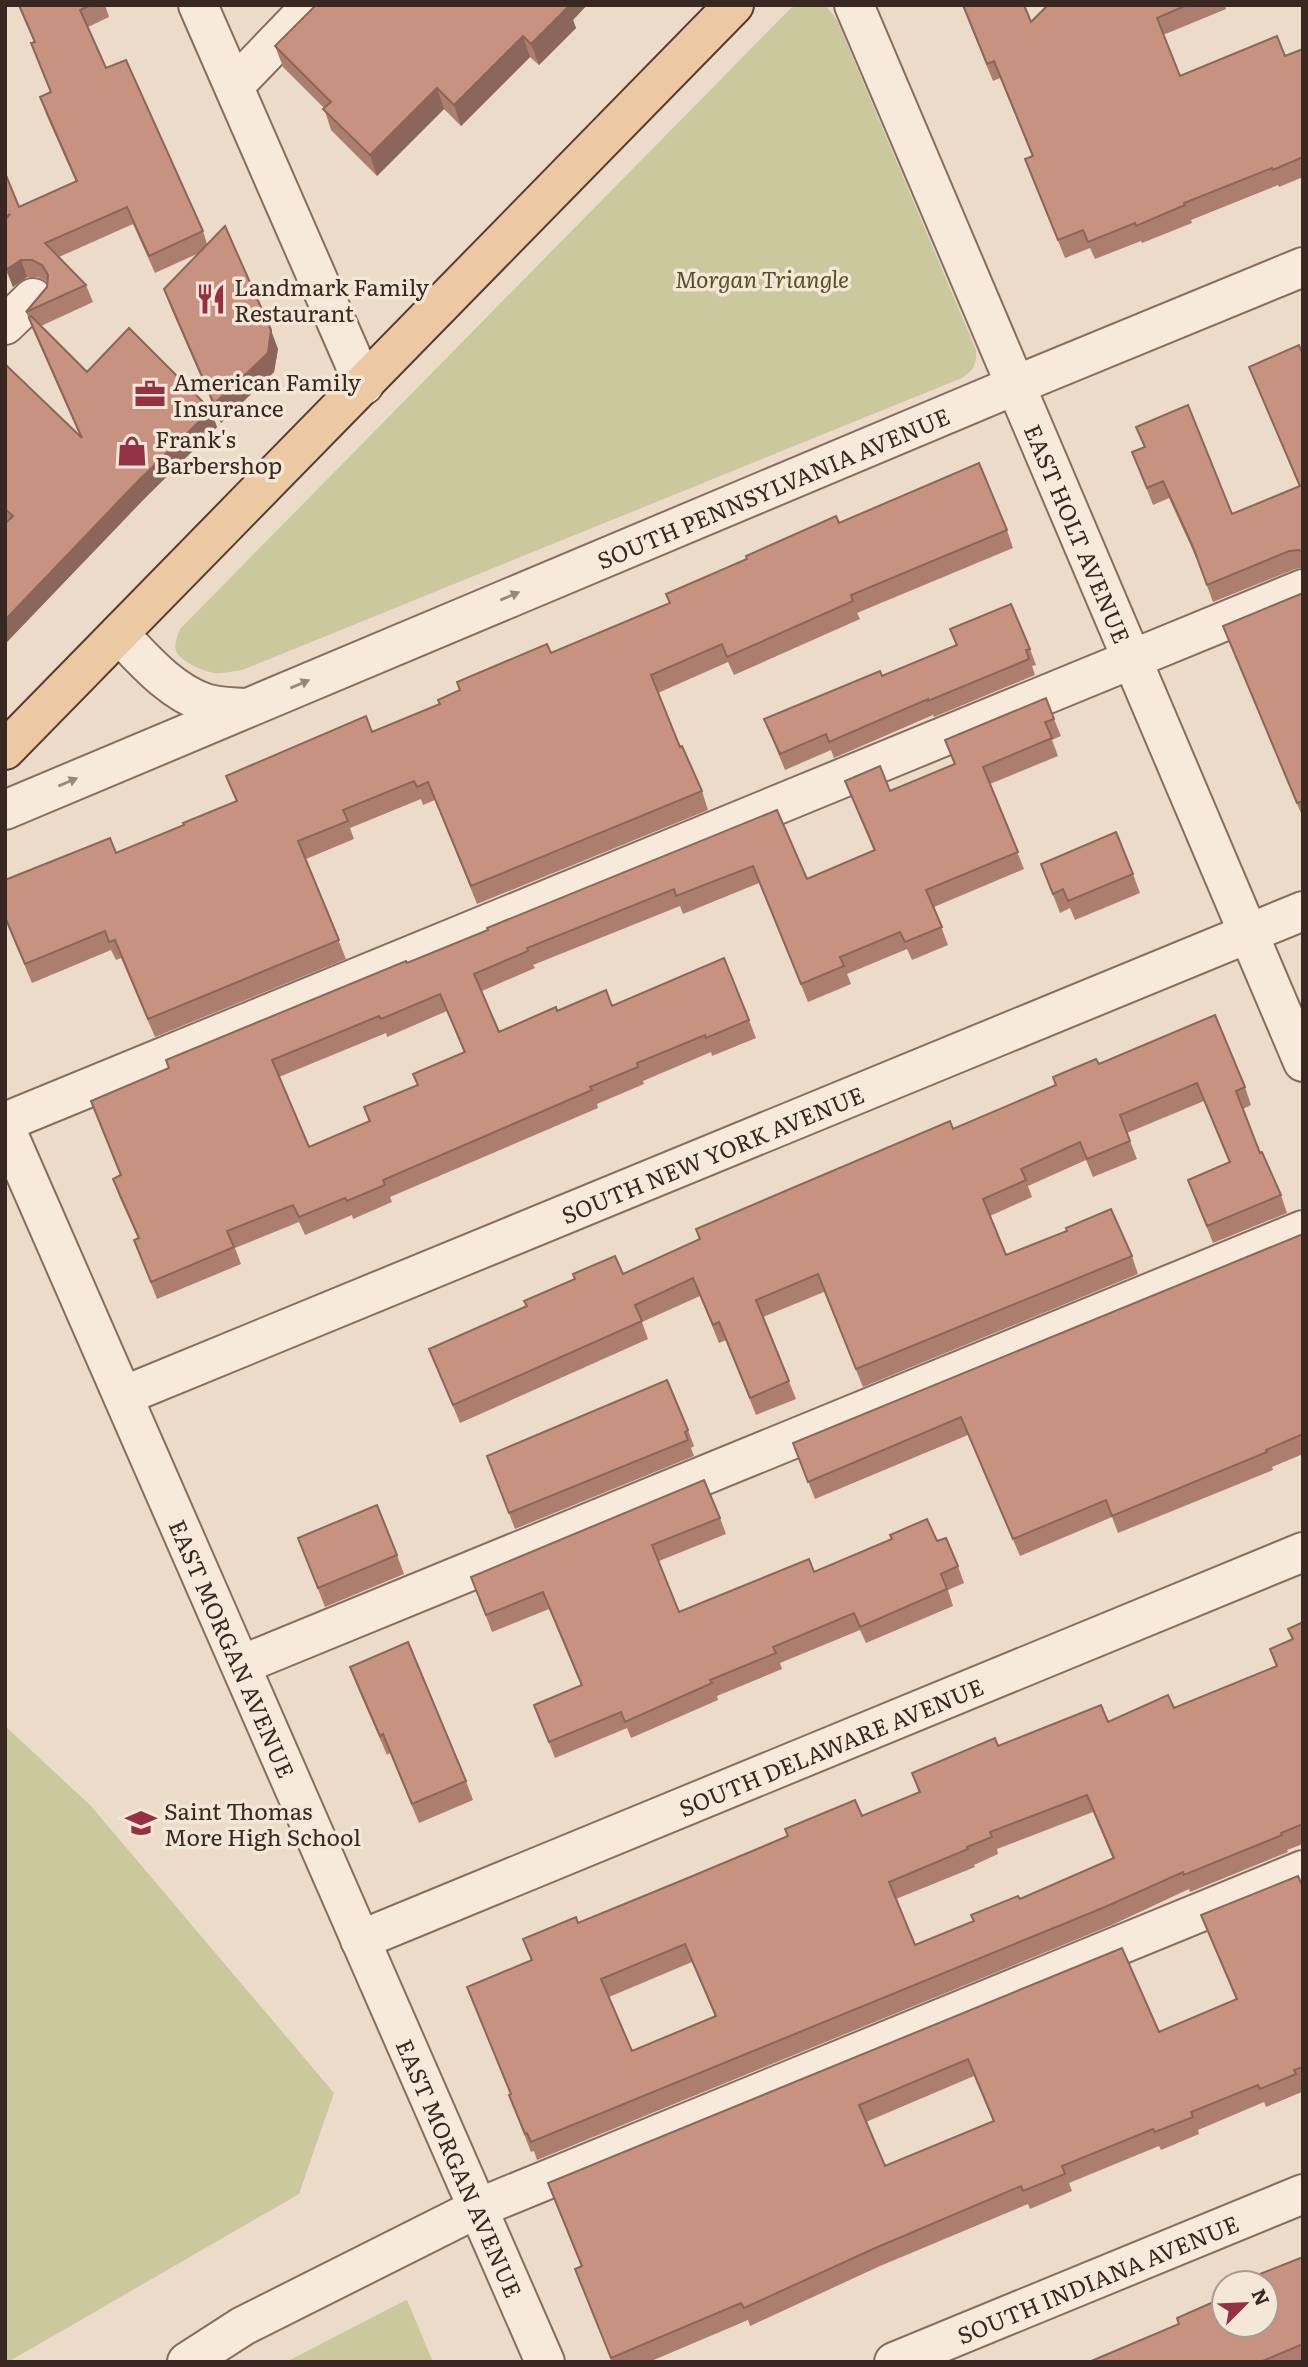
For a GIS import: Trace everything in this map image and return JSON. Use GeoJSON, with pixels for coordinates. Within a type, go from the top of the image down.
{"type":"FeatureCollection","features":[{"type":"Feature","properties":{"kind":"main road"},"geometry":{"type":"LineString","coordinates":[[5,750],[734,5]]}},
{"type":"Feature","properties":{"kind":"street"},"geometry":{"type":"LineString","coordinates":[[198,5],[365,385]]}},
{"type":"Feature","properties":{"kind":"street"},"geometry":{"type":"LineString","coordinates":[[234,86],[312,5]]}},
{"type":"Feature","properties":{"kind":"street","name":"EAST HOLT AVENUE"},"geometry":{"type":"LineString","coordinates":[[854,5],[1303,1062]]}},
{"type":"Feature","properties":{"kind":"street","name":"SOUTH PENNSYLVANIA AVENUE"},"geometry":{"type":"LineString","coordinates":[[5,810],[1303,267]]}},
{"type":"Feature","properties":{"kind":"street"},"geometry":{"type":"LineString","coordinates":[[5,325],[33,298]]}},
{"type":"Feature","properties":{"kind":"street"},"geometry":{"type":"LineString","coordinates":[[5,1124],[1303,589]]}},
{"type":"Feature","properties":{"kind":"street","name":"SOUTH PENNSYLVANIA AVENUE"},"geometry":{"type":"LineString","coordinates":[[119,634],[162,677],[186,694],[208,704],[244,708]]}},
{"type":"Feature","properties":{"kind":"street","name":"SOUTH NEW YORK AVENUE"},"geometry":{"type":"LineString","coordinates":[[123,1396],[1303,911]]}},
{"type":"Feature","properties":{"kind":"street","name":"EAST MORGAN AVENUE"},"geometry":{"type":"LineString","coordinates":[[5,1124],[545,2362]]}},
{"type":"Feature","properties":{"kind":"street"},"geometry":{"type":"LineString","coordinates":[[241,1665],[1303,1230]]}},
{"type":"Feature","properties":{"kind":"street","name":"SOUTH DELAWARE AVENUE"},"geometry":{"type":"LineString","coordinates":[[360,1940],[1303,1552]]}},
{"type":"Feature","properties":{"kind":"street"},"geometry":{"type":"LineString","coordinates":[[187,2362],[243,2326],[478,2208],[1303,1870]]}},
{"type":"Feature","properties":{"kind":"street","name":"SOUTH INDIANA AVENUE"},"geometry":{"type":"LineString","coordinates":[[894,2362],[1303,2194]]}},
{"type":"Feature","properties":{"kind":"green space","name":"Morgan Triangle"},"geometry":{"type":"Polygon","coordinates":[[[800,5],[827,7],[837,20],[976,350],[975,363],[969,372],[962,378],[242,670],[214,673],[182,659],[176,651],[176,639],[180,629],[791,8],[800,5]]]}},
{"type":"Feature","properties":{"kind":"green space"},"geometry":{"type":"Polygon","coordinates":[[[5,1726],[91,1806],[334,2093],[299,2194],[8,2362],[5,2362],[5,1726]]]}},
{"type":"Feature","properties":{"kind":"green space"},"geometry":{"type":"Polygon","coordinates":[[[406,2300],[433,2362],[286,2362],[406,2300]]]}},
{"type":"Feature","properties":{"kind":"building"},"geometry":{"type":"Polygon","coordinates":[[[19,5],[91,5],[80,10],[106,68],[126,60],[203,231],[149,256],[127,207],[45,243],[86,285],[26,312],[47,287],[48,275],[42,265],[32,260],[21,260],[7,269],[5,265],[5,220],[10,214],[5,217],[5,173],[19,207],[77,181],[40,97],[51,92],[31,43],[35,42],[19,5]]]}},
{"type":"Feature","properties":{"kind":"building"},"geometry":{"type":"Polygon","coordinates":[[[316,5],[568,7],[531,44],[523,36],[454,105],[437,88],[370,155],[323,109],[331,102],[275,46],[316,5]]]}},
{"type":"Feature","properties":{"kind":"building"},"geometry":{"type":"Polygon","coordinates":[[[963,5],[1024,5],[1031,22],[1048,5],[1187,5],[1157,18],[1180,76],[1277,36],[1285,56],[1303,49],[1303,157],[1184,203],[1185,205],[1136,226],[1135,223],[1088,242],[1083,230],[1058,240],[1025,159],[1033,156],[994,61],[987,64],[963,5]]]}},
{"type":"Feature","properties":{"kind":"building","name":"Landmark Family Restaurant"},"geometry":{"type":"Polygon","coordinates":[[[225,226],[271,330],[268,353],[214,404],[164,289],[225,226]]]}},
{"type":"Feature","properties":{"kind":"building"},"geometry":{"type":"Polygon","coordinates":[[[31,316],[87,372],[129,328],[211,410],[138,481],[5,620],[5,524],[13,516],[5,509],[5,364],[82,438],[29,318],[31,316]]]}},
{"type":"Feature","properties":{"kind":"building"},"geometry":{"type":"Polygon","coordinates":[[[1299,345],[1303,355],[1303,552],[1289,551],[1207,585],[1163,481],[1147,488],[1132,452],[1145,447],[1136,427],[1188,405],[1232,514],[1300,486],[1249,367],[1299,345]]]}},
{"type":"Feature","properties":{"kind":"building"},"geometry":{"type":"Polygon","coordinates":[[[979,463],[1007,530],[851,595],[853,601],[727,657],[722,644],[651,675],[680,747],[682,746],[702,791],[471,886],[428,782],[417,787],[414,781],[343,810],[348,821],[298,841],[339,940],[148,1019],[115,940],[109,942],[105,931],[25,964],[5,917],[5,880],[110,838],[116,853],[184,825],[183,823],[237,801],[226,776],[366,716],[372,732],[440,704],[438,700],[460,690],[457,682],[547,644],[551,653],[670,603],[666,594],[836,516],[839,523],[979,463]]]}},
{"type":"Feature","properties":{"kind":"building"},"geometry":{"type":"Polygon","coordinates":[[[1303,593],[1303,801],[1297,803],[1223,626],[1303,593]]]}},
{"type":"Feature","properties":{"kind":"building"},"geometry":{"type":"Polygon","coordinates":[[[1011,604],[1030,649],[1026,650],[1029,659],[829,742],[826,734],[780,754],[764,719],[880,671],[882,676],[957,645],[950,629],[1011,604]]]}},
{"type":"Feature","properties":{"kind":"building"},"geometry":{"type":"Polygon","coordinates":[[[1046,698],[1054,719],[1045,722],[1052,738],[983,767],[1018,852],[926,890],[942,927],[905,942],[900,932],[840,957],[844,966],[801,984],[753,866],[676,896],[674,889],[527,948],[528,951],[474,974],[499,1032],[556,1007],[557,1011],[606,990],[612,1006],[724,958],[749,1020],[637,1063],[638,1067],[590,1087],[592,1090],[383,1180],[385,1185],[347,1201],[345,1198],[299,1217],[293,1205],[227,1231],[234,1247],[151,1282],[134,1240],[139,1238],[113,1179],[121,1175],[91,1101],[169,1068],[166,1060],[777,810],[807,879],[875,850],[845,781],[880,766],[890,791],[955,764],[945,740],[1046,698]],[[440,994],[272,1060],[309,1147],[370,1121],[364,1107],[418,1085],[413,1074],[465,1052],[440,994]]]}},
{"type":"Feature","properties":{"kind":"building"},"geometry":{"type":"Polygon","coordinates":[[[1116,832],[1133,874],[1068,901],[1063,889],[1053,894],[1041,864],[1116,832]]]}},
{"type":"Feature","properties":{"kind":"building"},"geometry":{"type":"Polygon","coordinates":[[[1215,1015],[1245,1087],[1236,1091],[1260,1153],[1262,1152],[1281,1195],[1207,1226],[1188,1180],[1230,1162],[1197,1083],[1120,1115],[1130,1141],[1087,1159],[1080,1142],[1021,1169],[1026,1180],[983,1199],[1006,1255],[1067,1231],[1066,1228],[1111,1209],[1132,1256],[856,1369],[818,1274],[756,1300],[789,1381],[750,1398],[719,1322],[713,1325],[693,1278],[635,1305],[642,1321],[453,1405],[429,1349],[527,1306],[524,1301],[575,1279],[573,1274],[615,1256],[623,1274],[700,1239],[696,1229],[950,1121],[953,1129],[1056,1085],[1053,1077],[1096,1059],[1099,1064],[1215,1015]]]}},
{"type":"Feature","properties":{"kind":"building"},"geometry":{"type":"Polygon","coordinates":[[[1303,1234],[1303,1434],[1266,1450],[1267,1452],[1112,1516],[1106,1500],[1013,1539],[961,1417],[808,1482],[793,1443],[1303,1234]]]}},
{"type":"Feature","properties":{"kind":"building"},"geometry":{"type":"Polygon","coordinates":[[[667,1380],[688,1430],[685,1432],[688,1440],[509,1513],[487,1456],[667,1380]]]}},
{"type":"Feature","properties":{"kind":"building"},"geometry":{"type":"Polygon","coordinates":[[[704,1480],[720,1518],[652,1545],[679,1612],[809,1559],[814,1572],[892,1539],[890,1535],[927,1519],[937,1541],[946,1538],[958,1566],[941,1574],[947,1589],[860,1627],[854,1613],[773,1647],[776,1653],[710,1680],[712,1683],[625,1722],[621,1712],[549,1742],[534,1705],[582,1685],[543,1592],[486,1615],[471,1577],[704,1480]]]}},
{"type":"Feature","properties":{"kind":"building"},"geometry":{"type":"Polygon","coordinates":[[[377,1505],[397,1555],[318,1588],[298,1538],[377,1505]]]}},
{"type":"Feature","properties":{"kind":"building"},"geometry":{"type":"Polygon","coordinates":[[[1303,1622],[1303,1824],[1281,1833],[1282,1835],[1184,1875],[1183,1872],[1105,1907],[531,2142],[527,2133],[525,2134],[467,1987],[532,1960],[523,1939],[576,1917],[578,1923],[683,1880],[788,1836],[785,1829],[855,1800],[862,1816],[920,1792],[912,1773],[995,1738],[998,1746],[1101,1705],[1108,1722],[1168,1695],[1174,1708],[1277,1666],[1270,1649],[1293,1639],[1288,1629],[1303,1622]],[[1087,1795],[990,1832],[992,1837],[967,1847],[968,1849],[889,1882],[915,1945],[974,1921],[971,1915],[1018,1896],[1020,1899],[1114,1858],[1087,1795]],[[685,1944],[601,1979],[632,2051],[716,2016],[685,1944]]]}},
{"type":"Feature","properties":{"kind":"building"},"geometry":{"type":"Polygon","coordinates":[[[408,1642],[466,1781],[412,1804],[383,1734],[380,1736],[350,1667],[408,1642]]]}},
{"type":"Feature","properties":{"kind":"building"},"geometry":{"type":"Polygon","coordinates":[[[1298,1876],[1303,1887],[1303,2067],[1294,2070],[1296,2074],[1260,2089],[1258,2085],[1191,2112],[1193,2117],[1155,2132],[1153,2129],[1062,2166],[1065,2174],[1023,2191],[1021,2186],[744,2308],[741,2303],[611,2358],[575,2269],[582,2266],[548,2183],[1122,1948],[1159,2032],[1237,1999],[1201,1915],[1298,1876]],[[968,2059],[859,2105],[885,2166],[994,2121],[968,2059]]]}},
{"type":"Feature","properties":{"kind":"building"},"geometry":{"type":"Polygon","coordinates":[[[1303,2257],[1303,2344],[1260,2362],[1089,2362],[1179,2324],[1177,2318],[1210,2304],[1210,2339],[1280,2339],[1280,2269],[1273,2269],[1303,2257]]]}},
{"type":"Feature","properties":{"kind":"place","name":"Landmark Family Restaurant"},"geometry":{"type":"Point","coordinates":[211,299]}},
{"type":"Feature","properties":{"kind":"place","name":"American Family Insurance"},"geometry":{"type":"Point","coordinates":[150,394]}},
{"type":"Feature","properties":{"kind":"place","name":"Frank's Barbershop"},"geometry":{"type":"Point","coordinates":[132,451]}},
{"type":"Feature","properties":{"kind":"place","name":"Saint Thomas More High School"},"geometry":{"type":"Point","coordinates":[141,1823]}}]}
